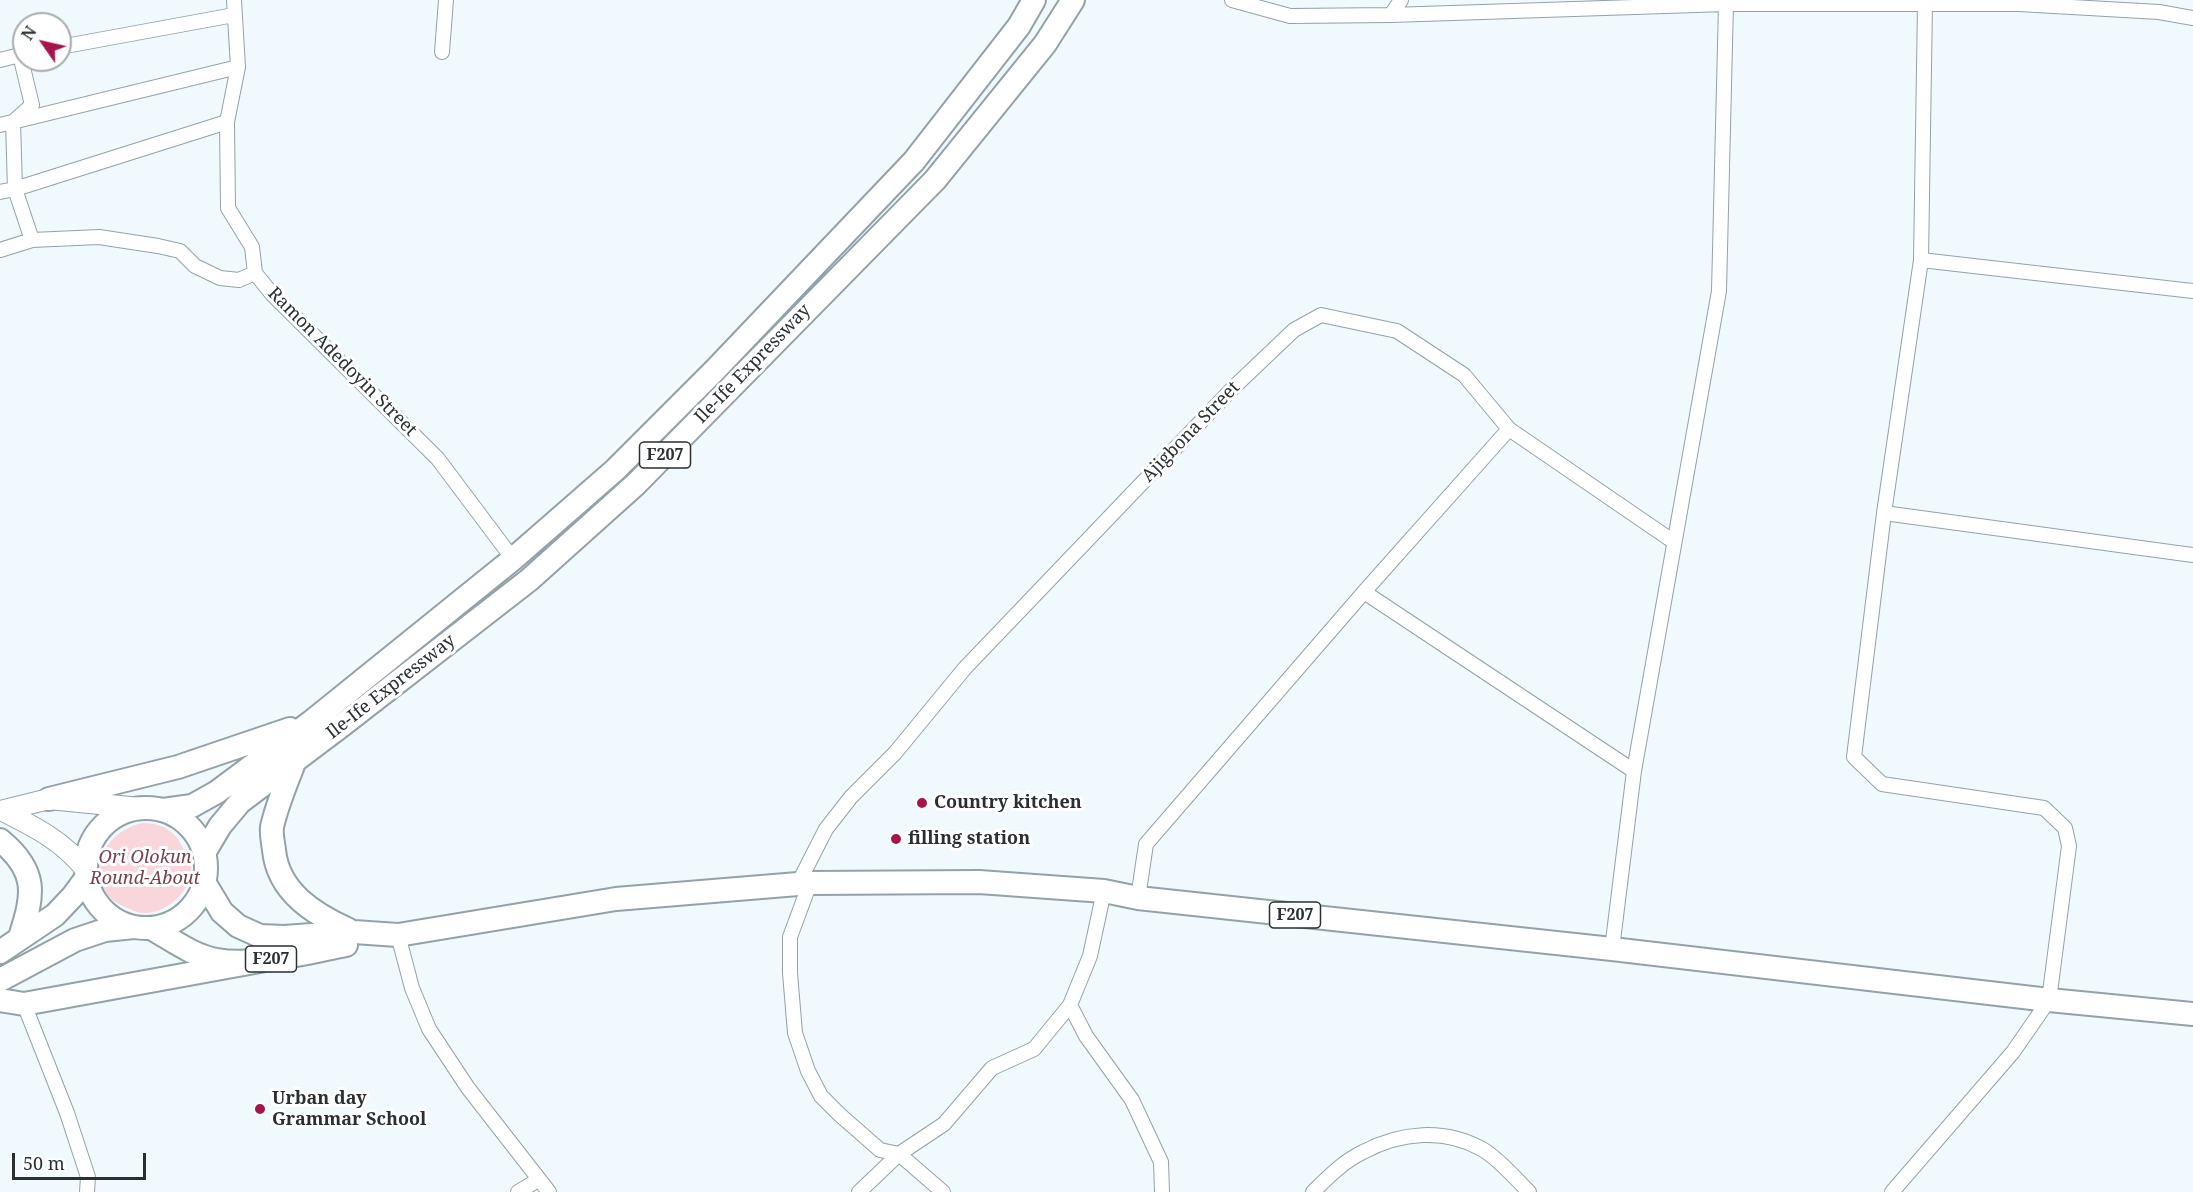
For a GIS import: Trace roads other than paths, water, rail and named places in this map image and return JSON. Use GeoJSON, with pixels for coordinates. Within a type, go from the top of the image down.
{"type":"FeatureCollection","features":[{"type":"Feature","properties":{"kind":"main road","name":"Ile-Ife Expressway"},"geometry":{"type":"LineString","coordinates":[[152,809],[192,806],[229,783],[311,722],[513,559],[615,470],[714,371],[914,161],[1019,26],[1034,0]]}},
{"type":"Feature","properties":{"kind":"main road","name":"Ile-Ife Expressway"},"geometry":{"type":"LineString","coordinates":[[204,853],[220,826],[240,802],[529,580],[636,484],[935,180],[1044,44],[1073,0]]}},
{"type":"Feature","properties":{"kind":"main road"},"geometry":{"type":"LineString","coordinates":[[1,811],[178,767],[311,722]]}},
{"type":"Feature","properties":{"kind":"main road"},"geometry":{"type":"LineString","coordinates":[[218,754],[229,783]]}},
{"type":"Feature","properties":{"kind":"main road"},"geometry":{"type":"LineString","coordinates":[[295,760],[272,829],[274,856],[283,882],[302,903],[322,918],[354,932]]}},
{"type":"Feature","properties":{"kind":"main road"},"geometry":{"type":"LineString","coordinates":[[0,980],[75,940],[105,930],[168,923],[184,914],[197,900],[204,882],[206,867],[204,853],[196,833],[181,819],[152,809],[49,800]]}},
{"type":"Feature","properties":{"kind":"main road","name":"F207"},"geometry":{"type":"LineString","coordinates":[[152,809],[123,812],[107,822],[96,835],[88,852],[86,873],[92,895],[103,910],[119,921],[144,927],[193,952],[217,960],[260,961],[398,935],[616,899],[810,883],[979,882],[1104,891],[1138,898],[1612,949],[2049,1000],[2193,1014]]}},
{"type":"Feature","properties":{"kind":"main road"},"geometry":{"type":"LineString","coordinates":[[1,811],[41,830],[62,844],[86,873]]}},
{"type":"Feature","properties":{"kind":"main road"},"geometry":{"type":"LineString","coordinates":[[0,840],[22,860],[28,876],[30,891],[28,907],[20,937]]}},
{"type":"Feature","properties":{"kind":"main road","name":"F207"},"geometry":{"type":"LineString","coordinates":[[0,952],[55,915],[73,896],[86,873]]}},
{"type":"Feature","properties":{"kind":"main road","name":"F207"},"geometry":{"type":"LineString","coordinates":[[204,882],[222,912],[238,926],[260,936],[284,937],[354,932],[398,935]]}},
{"type":"Feature","properties":{"kind":"main road"},"geometry":{"type":"LineString","coordinates":[[0,1000],[24,1004],[260,961]]}},
{"type":"Feature","properties":{"kind":"street","name":"Ramon Adedoyin Street"},"geometry":{"type":"LineString","coordinates":[[234,0],[238,67],[227,122],[228,208],[252,247],[255,273],[272,294],[438,459],[513,559]]}},
{"type":"Feature","properties":{"kind":"street"},"geometry":{"type":"LineString","coordinates":[[442,52],[446,0]]}},
{"type":"Feature","properties":{"kind":"street"},"geometry":{"type":"LineString","coordinates":[[1232,0],[1290,16],[1726,4],[2018,2],[2159,12],[2193,18]]}},
{"type":"Feature","properties":{"kind":"street"},"geometry":{"type":"LineString","coordinates":[[1391,15],[1401,0]]}},
{"type":"Feature","properties":{"kind":"street"},"geometry":{"type":"LineString","coordinates":[[1612,949],[1634,771],[1719,291],[1726,4]]}},
{"type":"Feature","properties":{"kind":"street"},"geometry":{"type":"LineString","coordinates":[[1892,1192],[2013,1052],[2049,1000],[2069,846],[2065,828],[2044,808],[1882,784],[1854,757],[1884,513],[1921,260],[1925,4]]}},
{"type":"Feature","properties":{"kind":"street"},"geometry":{"type":"LineString","coordinates":[[72,45],[234,15]]}},
{"type":"Feature","properties":{"kind":"street"},"geometry":{"type":"LineString","coordinates":[[6,124],[238,67]]}},
{"type":"Feature","properties":{"kind":"street"},"geometry":{"type":"LineString","coordinates":[[6,124],[32,105],[26,72]]}},
{"type":"Feature","properties":{"kind":"street"},"geometry":{"type":"LineString","coordinates":[[0,192],[227,122]]}},
{"type":"Feature","properties":{"kind":"street"},"geometry":{"type":"LineString","coordinates":[[6,124],[15,189],[32,240]]}},
{"type":"Feature","properties":{"kind":"street"},"geometry":{"type":"LineString","coordinates":[[0,250],[32,240],[99,237],[158,246],[180,252],[195,266],[220,278],[239,280],[255,273]]}},
{"type":"Feature","properties":{"kind":"street"},"geometry":{"type":"LineString","coordinates":[[1921,260],[2193,291]]}},
{"type":"Feature","properties":{"kind":"street","name":"Ajigbona Street"},"geometry":{"type":"LineString","coordinates":[[810,883],[802,876],[826,829],[851,797],[895,753],[981,651],[1233,388],[1294,330],[1321,315],[1397,331],[1464,375],[1509,429],[1674,542]]}},
{"type":"Feature","properties":{"kind":"street"},"geometry":{"type":"LineString","coordinates":[[1138,898],[1146,844],[1364,592],[1509,429]]}},
{"type":"Feature","properties":{"kind":"street"},"geometry":{"type":"LineString","coordinates":[[1884,513],[2193,555]]}},
{"type":"Feature","properties":{"kind":"street"},"geometry":{"type":"LineString","coordinates":[[1364,592],[1634,771]]}},
{"type":"Feature","properties":{"kind":"street"},"geometry":{"type":"LineString","coordinates":[[810,883],[790,937],[790,973],[795,1033],[808,1071],[821,1096],[880,1150],[899,1154],[943,1192]]}},
{"type":"Feature","properties":{"kind":"street"},"geometry":{"type":"LineString","coordinates":[[859,1192],[899,1154],[944,1124],[992,1068],[1034,1049],[1070,1005],[1090,956],[1104,891]]}},
{"type":"Feature","properties":{"kind":"street"},"geometry":{"type":"LineString","coordinates":[[398,935],[412,988],[429,1029],[468,1088],[549,1192]]}},
{"type":"Feature","properties":{"kind":"street"},"geometry":{"type":"LineString","coordinates":[[24,1004],[67,1113],[88,1177],[87,1192]]}},
{"type":"Feature","properties":{"kind":"street"},"geometry":{"type":"LineString","coordinates":[[1070,1005],[1086,1036],[1132,1100],[1161,1162],[1162,1192]]}},
{"type":"Feature","properties":{"kind":"street"},"geometry":{"type":"LineString","coordinates":[[1313,1192],[1334,1172],[1362,1152],[1416,1134],[1446,1136],[1466,1141],[1484,1150],[1529,1192]]}},
{"type":"Feature","properties":{"kind":"street"},"geometry":{"type":"LineString","coordinates":[[518,1192],[538,1180]]}},
{"type":"Feature","properties":{"kind":"place","name":"Country kitchen"},"geometry":{"type":"Point","coordinates":[922,803]}},
{"type":"Feature","properties":{"kind":"place","name":"filling station"},"geometry":{"type":"Point","coordinates":[896,839]}},
{"type":"Feature","properties":{"kind":"place","name":"Urban day Grammar School"},"geometry":{"type":"Point","coordinates":[260,1109]}},
{"type":"Feature","properties":{"kind":"park label","name":"Ori Olokun Round-About"},"geometry":{"type":"Point","coordinates":[145,868]}}]}
